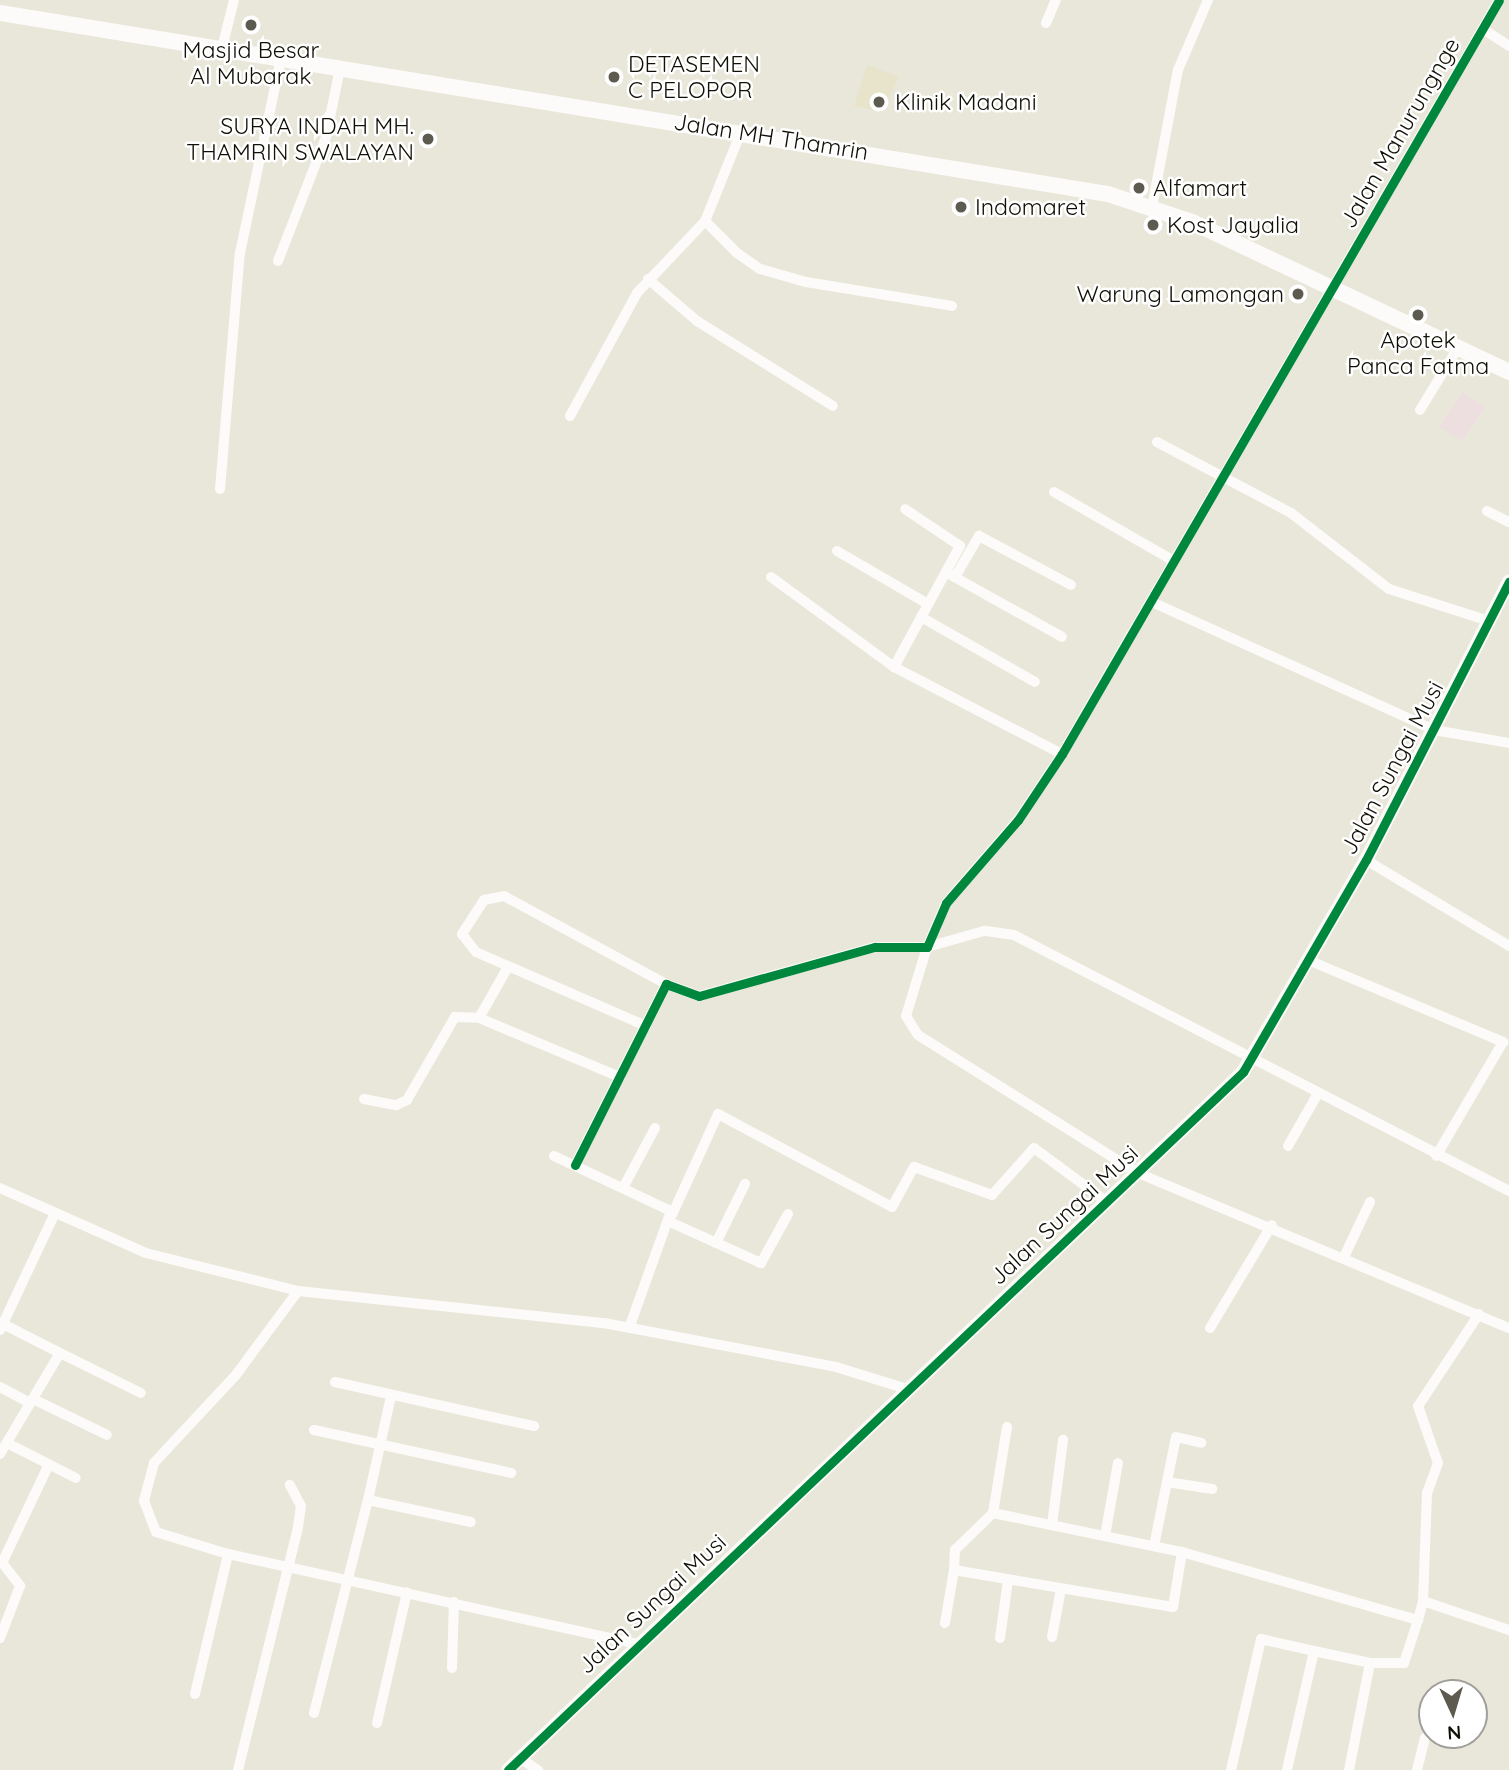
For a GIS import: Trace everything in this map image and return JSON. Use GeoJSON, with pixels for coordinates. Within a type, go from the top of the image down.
{"type":"FeatureCollection","features":[{"type":"Feature","properties":{"kind":"main road","name":"Jalan MH Thamrin"},"geometry":{"type":"LineString","coordinates":[[0,13],[1108,194],[1152,207],[1335,285],[1509,372]]}},
{"type":"Feature","properties":{"kind":"street"},"geometry":{"type":"LineString","coordinates":[[222,48],[234,0]]}},
{"type":"Feature","properties":{"kind":"street"},"geometry":{"type":"LineString","coordinates":[[1046,23],[1056,0]]}},
{"type":"Feature","properties":{"kind":"street"},"geometry":{"type":"LineString","coordinates":[[1152,207],[1178,70],[1207,2],[1194,0]]}},
{"type":"Feature","properties":{"kind":"street","name":"Jalan Manurungnge"},"geometry":{"type":"LineString","coordinates":[[1499,0],[1062,754],[1018,820],[946,903],[927,947],[908,1008],[911,1029],[1138,1173],[1272,1226],[1509,1328]]}},
{"type":"Feature","properties":{"kind":"street"},"geometry":{"type":"LineString","coordinates":[[1483,29],[1509,46]]}},
{"type":"Feature","properties":{"kind":"street"},"geometry":{"type":"LineString","coordinates":[[220,489],[240,253],[281,58]]}},
{"type":"Feature","properties":{"kind":"street"},"geometry":{"type":"LineString","coordinates":[[278,261],[326,136],[340,68]]}},
{"type":"Feature","properties":{"kind":"street"},"geometry":{"type":"LineString","coordinates":[[570,416],[649,279],[705,221],[741,132]]}},
{"type":"Feature","properties":{"kind":"street"},"geometry":{"type":"LineString","coordinates":[[705,221],[760,268],[951,306]]}},
{"type":"Feature","properties":{"kind":"street"},"geometry":{"type":"LineString","coordinates":[[649,279],[696,320],[833,406]]}},
{"type":"Feature","properties":{"kind":"street"},"geometry":{"type":"LineString","coordinates":[[1420,410],[1459,346]]}},
{"type":"Feature","properties":{"kind":"street"},"geometry":{"type":"LineString","coordinates":[[1157,442],[1292,513],[1389,589],[1489,621]]}},
{"type":"Feature","properties":{"kind":"street"},"geometry":{"type":"LineString","coordinates":[[1054,492],[1174,561]]}},
{"type":"Feature","properties":{"kind":"street"},"geometry":{"type":"LineString","coordinates":[[905,509],[959,544],[951,575]]}},
{"type":"Feature","properties":{"kind":"street"},"geometry":{"type":"LineString","coordinates":[[1487,511],[1509,522]]}},
{"type":"Feature","properties":{"kind":"street"},"geometry":{"type":"LineString","coordinates":[[894,667],[928,604],[979,536],[1071,585]]}},
{"type":"Feature","properties":{"kind":"street"},"geometry":{"type":"LineString","coordinates":[[837,551],[928,604]]}},
{"type":"Feature","properties":{"kind":"street"},"geometry":{"type":"LineString","coordinates":[[951,575],[1062,637]]}},
{"type":"Feature","properties":{"kind":"street"},"geometry":{"type":"LineString","coordinates":[[771,577],[894,667],[1062,754]]}},
{"type":"Feature","properties":{"kind":"street","name":"Jalan Sungai Musi"},"geometry":{"type":"LineString","coordinates":[[508,1770],[637,1644],[1138,1173],[1251,1062],[1366,860],[1509,582]]}},
{"type":"Feature","properties":{"kind":"street"},"geometry":{"type":"LineString","coordinates":[[1152,602],[1434,730],[1509,743]]}},
{"type":"Feature","properties":{"kind":"street"},"geometry":{"type":"LineString","coordinates":[[921,617],[1035,682]]}},
{"type":"Feature","properties":{"kind":"street"},"geometry":{"type":"LineString","coordinates":[[1366,860],[1509,946]]}},
{"type":"Feature","properties":{"kind":"street"},"geometry":{"type":"LineString","coordinates":[[646,1026],[508,967],[462,938],[480,904],[492,896],[512,900],[666,984],[699,996],[875,947],[927,947],[1002,930],[1251,1062],[1509,1191]]}},
{"type":"Feature","properties":{"kind":"street"},"geometry":{"type":"LineString","coordinates":[[1308,960],[1503,1042],[1436,1156]]}},
{"type":"Feature","properties":{"kind":"street"},"geometry":{"type":"LineString","coordinates":[[480,1018],[508,967]]}},
{"type":"Feature","properties":{"kind":"street"},"geometry":{"type":"LineString","coordinates":[[575,1165],[666,984]]}},
{"type":"Feature","properties":{"kind":"street"},"geometry":{"type":"LineString","coordinates":[[364,1099],[397,1105],[407,1100],[447,1022],[480,1018],[620,1077]]}},
{"type":"Feature","properties":{"kind":"street"},"geometry":{"type":"LineString","coordinates":[[1288,1146],[1317,1095]]}},
{"type":"Feature","properties":{"kind":"street"},"geometry":{"type":"LineString","coordinates":[[628,1328],[671,1218],[718,1114],[892,1207],[914,1167],[992,1195],[1027,1152],[1041,1148],[1107,1202]]}},
{"type":"Feature","properties":{"kind":"street"},"geometry":{"type":"LineString","coordinates":[[623,1188],[654,1128]]}},
{"type":"Feature","properties":{"kind":"street"},"geometry":{"type":"LineString","coordinates":[[554,1156],[623,1188],[716,1243],[765,1262],[788,1214]]}},
{"type":"Feature","properties":{"kind":"street"},"geometry":{"type":"LineString","coordinates":[[716,1243],[745,1184]]}},
{"type":"Feature","properties":{"kind":"street"},"geometry":{"type":"LineString","coordinates":[[0,1188],[54,1215],[146,1253],[263,1280],[293,1290],[628,1328],[836,1367],[907,1389]]}},
{"type":"Feature","properties":{"kind":"street"},"geometry":{"type":"LineString","coordinates":[[1345,1257],[1370,1202]]}},
{"type":"Feature","properties":{"kind":"street"},"geometry":{"type":"LineString","coordinates":[[54,1215],[1,1327],[141,1392]]}},
{"type":"Feature","properties":{"kind":"street"},"geometry":{"type":"LineString","coordinates":[[1210,1328],[1272,1226]]}},
{"type":"Feature","properties":{"kind":"street"},"geometry":{"type":"LineString","coordinates":[[293,1290],[235,1376],[147,1476],[144,1511],[156,1532],[228,1554],[637,1644]]}},
{"type":"Feature","properties":{"kind":"street"},"geometry":{"type":"LineString","coordinates":[[1231,1770],[1261,1639],[1370,1662],[1404,1662],[1423,1601],[1427,1493],[1438,1463],[1418,1406],[1431,1377],[1479,1314]]}},
{"type":"Feature","properties":{"kind":"street"},"geometry":{"type":"LineString","coordinates":[[0,1454],[60,1353]]}},
{"type":"Feature","properties":{"kind":"street"},"geometry":{"type":"LineString","coordinates":[[335,1382],[534,1426]]}},
{"type":"Feature","properties":{"kind":"street"},"geometry":{"type":"LineString","coordinates":[[0,1387],[107,1435]]}},
{"type":"Feature","properties":{"kind":"street"},"geometry":{"type":"LineString","coordinates":[[314,1713],[381,1447],[391,1396]]}},
{"type":"Feature","properties":{"kind":"street"},"geometry":{"type":"LineString","coordinates":[[945,1623],[955,1550],[993,1513],[1007,1427]]}},
{"type":"Feature","properties":{"kind":"street"},"geometry":{"type":"LineString","coordinates":[[314,1430],[381,1447],[511,1473]]}},
{"type":"Feature","properties":{"kind":"street"},"geometry":{"type":"LineString","coordinates":[[1154,1546],[1176,1437],[1201,1443]]}},
{"type":"Feature","properties":{"kind":"street"},"geometry":{"type":"LineString","coordinates":[[1052,1525],[1063,1440]]}},
{"type":"Feature","properties":{"kind":"street"},"geometry":{"type":"LineString","coordinates":[[7,1443],[76,1478]]}},
{"type":"Feature","properties":{"kind":"street"},"geometry":{"type":"LineString","coordinates":[[1105,1536],[1118,1463]]}},
{"type":"Feature","properties":{"kind":"street"},"geometry":{"type":"LineString","coordinates":[[0,1638],[20,1586],[2,1560],[49,1464]]}},
{"type":"Feature","properties":{"kind":"street"},"geometry":{"type":"LineString","coordinates":[[1167,1482],[1212,1489]]}},
{"type":"Feature","properties":{"kind":"street"},"geometry":{"type":"LineString","coordinates":[[238,1770],[301,1506],[290,1485]]}},
{"type":"Feature","properties":{"kind":"street"},"geometry":{"type":"LineString","coordinates":[[368,1500],[471,1522]]}},
{"type":"Feature","properties":{"kind":"street"},"geometry":{"type":"LineString","coordinates":[[993,1513],[1182,1552],[1418,1620]]}},
{"type":"Feature","properties":{"kind":"street"},"geometry":{"type":"LineString","coordinates":[[954,1570],[1173,1607],[1182,1552]]}},
{"type":"Feature","properties":{"kind":"street"},"geometry":{"type":"LineString","coordinates":[[194,1694],[228,1554]]}},
{"type":"Feature","properties":{"kind":"street"},"geometry":{"type":"LineString","coordinates":[[1000,1638],[1008,1580]]}},
{"type":"Feature","properties":{"kind":"street"},"geometry":{"type":"LineString","coordinates":[[1052,1637],[1061,1589]]}},
{"type":"Feature","properties":{"kind":"street"},"geometry":{"type":"LineString","coordinates":[[377,1723],[407,1592]]}},
{"type":"Feature","properties":{"kind":"street"},"geometry":{"type":"LineString","coordinates":[[1423,1601],[1509,1630]]}},
{"type":"Feature","properties":{"kind":"street"},"geometry":{"type":"LineString","coordinates":[[452,1668],[454,1602]]}},
{"type":"Feature","properties":{"kind":"street"},"geometry":{"type":"LineString","coordinates":[[1287,1770],[1314,1651]]}},
{"type":"Feature","properties":{"kind":"street"},"geometry":{"type":"LineString","coordinates":[[1349,1770],[1370,1662]]}},
{"type":"Feature","properties":{"kind":"street"},"geometry":{"type":"LineString","coordinates":[[1417,1770],[1422,1749]]}},
{"type":"Feature","properties":{"kind":"street"},"geometry":{"type":"LineString","coordinates":[[520,1758],[538,1770]]}},
{"type":"Feature","properties":{"kind":"shaded area"},"geometry":{"type":"Polygon","coordinates":[[[867,65],[899,77],[882,112],[854,106],[867,65]]]}},
{"type":"Feature","properties":{"kind":"shaded area"},"geometry":{"type":"Polygon","coordinates":[[[1463,392],[1486,407],[1462,441],[1439,427],[1463,392]]]}},
{"type":"Feature","properties":{"kind":"cycle path"},"geometry":{"type":"LineString","coordinates":[[575,1165],[666,984],[699,996],[875,947],[927,947],[946,903],[1018,820],[1062,754],[1499,0]]}},
{"type":"Feature","properties":{"kind":"cycle path"},"geometry":{"type":"LineString","coordinates":[[508,1770],[1243,1072],[1366,860],[1509,582]]}},
{"type":"Feature","properties":{"kind":"place","name":"Masjid Besar Al Mubarak"},"geometry":{"type":"Point","coordinates":[251,25]}},
{"type":"Feature","properties":{"kind":"place","name":"DETASEMEN C PELOPOR"},"geometry":{"type":"Point","coordinates":[614,77]}},
{"type":"Feature","properties":{"kind":"place","name":"Klinik Madani"},"geometry":{"type":"Point","coordinates":[879,102]}},
{"type":"Feature","properties":{"kind":"place","name":"SURYA INDAH MH. THAMRIN SWALAYAN"},"geometry":{"type":"Point","coordinates":[428,139]}},
{"type":"Feature","properties":{"kind":"place","name":"Alfamart"},"geometry":{"type":"Point","coordinates":[1139,188]}},
{"type":"Feature","properties":{"kind":"place","name":"Indomaret"},"geometry":{"type":"Point","coordinates":[961,207]}},
{"type":"Feature","properties":{"kind":"place","name":"Kost Jayalia"},"geometry":{"type":"Point","coordinates":[1153,225]}},
{"type":"Feature","properties":{"kind":"place","name":"Warung Lamongan"},"geometry":{"type":"Point","coordinates":[1298,294]}},
{"type":"Feature","properties":{"kind":"place","name":"Apotek Panca Fatma"},"geometry":{"type":"Point","coordinates":[1418,315]}}]}
